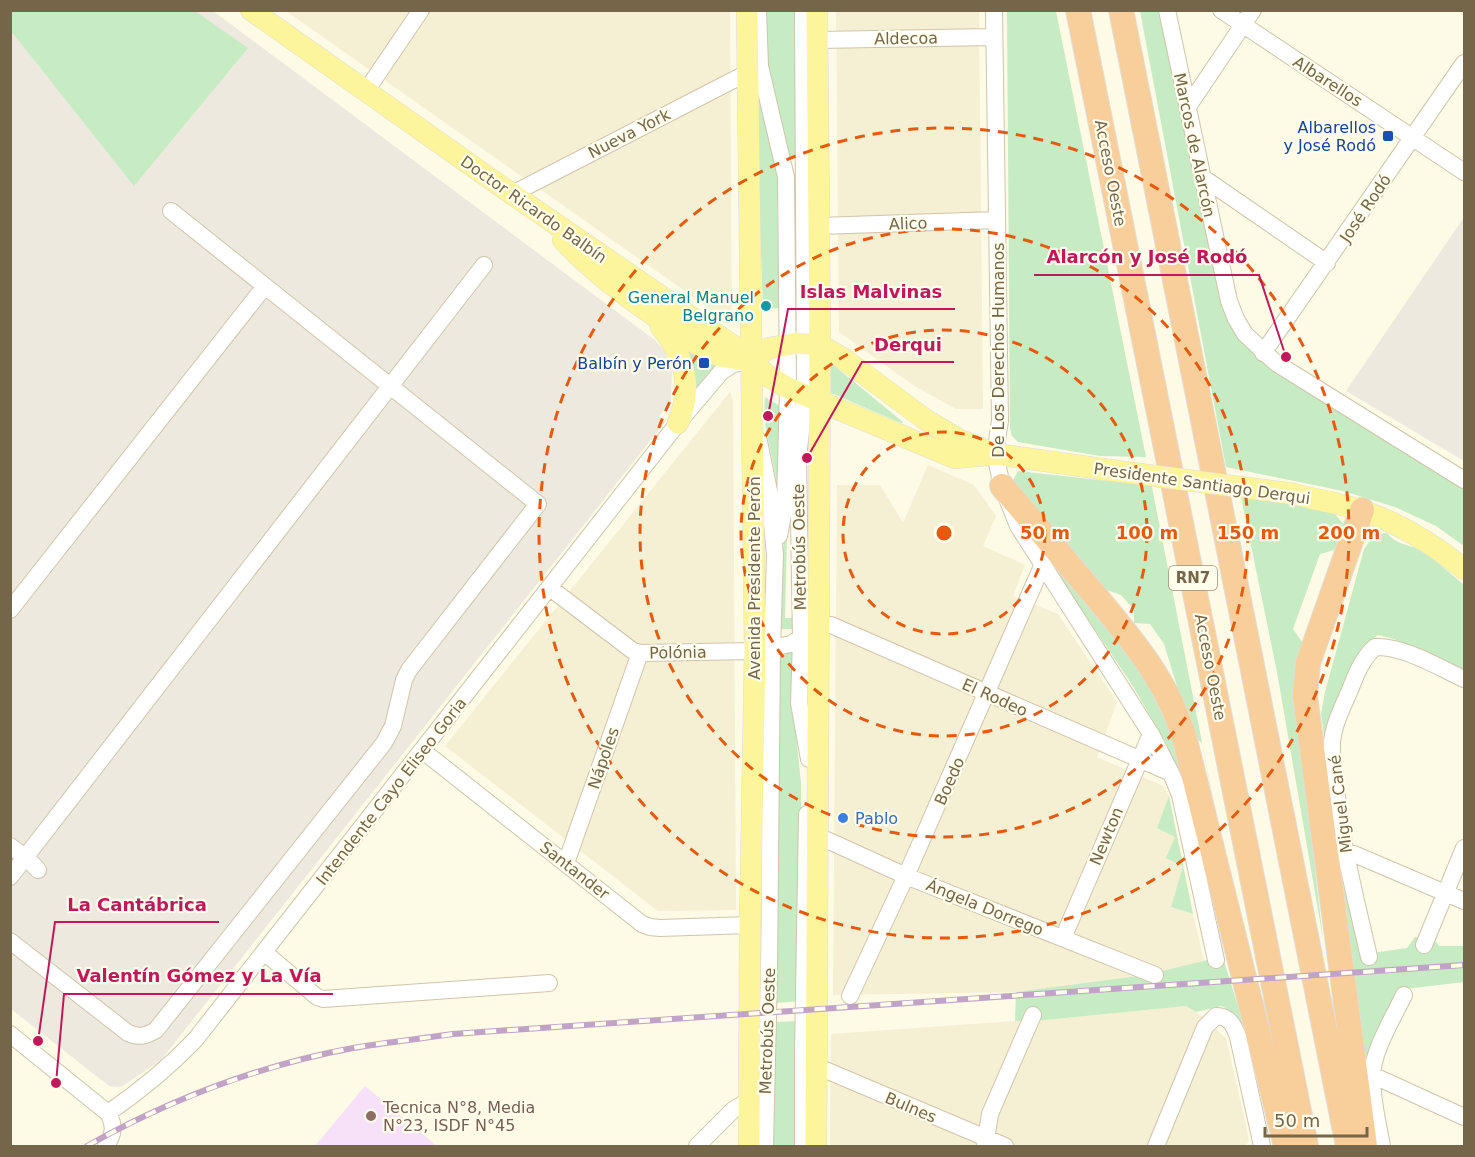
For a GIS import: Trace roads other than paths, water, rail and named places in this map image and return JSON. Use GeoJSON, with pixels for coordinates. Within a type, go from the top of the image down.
{"type":"FeatureCollection","features":[{"type":"Feature","properties":{"kind":"highway","name":"Acceso Oeste"},"geometry":{"type":"LineString","coordinates":[[1078,10],[1306,1146]]}},
{"type":"Feature","properties":{"kind":"highway","name":"RN7"},"geometry":{"type":"LineString","coordinates":[[1121,10],[1348,1146]]}},
{"type":"Feature","properties":{"kind":"highway"},"geometry":{"type":"LineString","coordinates":[[1002,486],[1134,642],[1156,674],[1176,711],[1286,1146]]}},
{"type":"Feature","properties":{"kind":"highway"},"geometry":{"type":"LineString","coordinates":[[1362,510],[1308,663],[1305,696],[1365,1146]]}},
{"type":"Feature","properties":{"kind":"main road","name":"Doctor Ricardo Balbín"},"geometry":{"type":"LineString","coordinates":[[251,10],[536,211],[732,345],[768,376],[804,395]]}},
{"type":"Feature","properties":{"kind":"main road","name":"Avenida Presidente Perón"},"geometry":{"type":"LineString","coordinates":[[747,10],[750,361],[763,650],[750,925],[749,1146]]}},
{"type":"Feature","properties":{"kind":"main road"},"geometry":{"type":"LineString","coordinates":[[816,1146],[818,625],[804,395],[804,344],[819,226],[817,10]]}},
{"type":"Feature","properties":{"kind":"main road"},"geometry":{"type":"LineString","coordinates":[[536,211],[587,266],[651,314],[709,352],[750,361],[769,348],[804,344]]}},
{"type":"Feature","properties":{"kind":"main road"},"geometry":{"type":"LineString","coordinates":[[651,314],[673,341],[681,357],[686,393],[684,408],[678,423]]}},
{"type":"Feature","properties":{"kind":"main road","name":"Presidente Santiago Derqui"},"geometry":{"type":"LineString","coordinates":[[804,344],[844,359],[944,432],[995,454]]}},
{"type":"Feature","properties":{"kind":"main road","name":"Presidente Santiago Derqui"},"geometry":{"type":"LineString","coordinates":[[804,395],[955,458],[995,454],[1294,494],[1362,510],[1400,526],[1431,543],[1464,568]]}},
{"type":"Feature","properties":{"kind":"street"},"geometry":{"type":"LineString","coordinates":[[366,91],[421,10]]}},
{"type":"Feature","properties":{"kind":"street","name":"Metrobús Oeste"},"geometry":{"type":"LineString","coordinates":[[758,10],[760,66],[786,177],[804,344]]}},
{"type":"Feature","properties":{"kind":"street","name":"Metrobús Oeste"},"geometry":{"type":"LineString","coordinates":[[803,10],[804,395],[798,458],[801,640],[799,703],[809,759]]}},
{"type":"Feature","properties":{"kind":"street","name":"De Los Derechos Humanos"},"geometry":{"type":"LineString","coordinates":[[994,10],[1000,422],[995,454],[1002,486],[1018,526],[1151,734],[1172,773],[1180,795],[1216,960]]}},
{"type":"Feature","properties":{"kind":"street","name":"Marcos de Alarcón"},"geometry":{"type":"LineString","coordinates":[[1167,10],[1229,301],[1245,334],[1276,363],[1464,480]]}},
{"type":"Feature","properties":{"kind":"street","name":"Albarellos"},"geometry":{"type":"LineString","coordinates":[[1221,10],[1464,172]]}},
{"type":"Feature","properties":{"kind":"street"},"geometry":{"type":"LineString","coordinates":[[1187,108],[1253,10]]}},
{"type":"Feature","properties":{"kind":"street","name":"Aldecoa"},"geometry":{"type":"LineString","coordinates":[[818,40],[993,37]]}},
{"type":"Feature","properties":{"kind":"street","name":"José Rodó"},"geometry":{"type":"LineString","coordinates":[[1263,353],[1464,63]]}},
{"type":"Feature","properties":{"kind":"street","name":"Nueva York"},"geometry":{"type":"LineString","coordinates":[[512,194],[747,73]]}},
{"type":"Feature","properties":{"kind":"street"},"geometry":{"type":"LineString","coordinates":[[1202,177],[1327,263]]}},
{"type":"Feature","properties":{"kind":"street"},"geometry":{"type":"LineString","coordinates":[[1211,220],[1224,208],[1240,203]]}},
{"type":"Feature","properties":{"kind":"street"},"geometry":{"type":"LineString","coordinates":[[10,941],[128,1033],[137,1037],[147,1035],[156,1029],[384,743],[393,726],[404,680],[409,670],[538,504],[171,211]]}},
{"type":"Feature","properties":{"kind":"street","name":"Alico"},"geometry":{"type":"LineString","coordinates":[[819,226],[998,220]]}},
{"type":"Feature","properties":{"kind":"street"},"geometry":{"type":"LineString","coordinates":[[10,877],[33,864],[391,385],[484,265]]}},
{"type":"Feature","properties":{"kind":"street"},"geometry":{"type":"LineString","coordinates":[[10,610],[265,286]]}},
{"type":"Feature","properties":{"kind":"street","name":"Intendente Cayo Eliseo Goria"},"geometry":{"type":"LineString","coordinates":[[108,1113],[142,1089],[188,1048],[678,423],[721,372],[733,364],[750,361]]}},
{"type":"Feature","properties":{"kind":"street","name":"Metrobús Oeste"},"geometry":{"type":"LineString","coordinates":[[765,1146],[770,973],[763,650],[775,555],[804,395]]}},
{"type":"Feature","properties":{"kind":"street","name":"Metrobús Oeste"},"geometry":{"type":"LineString","coordinates":[[753,409],[769,491],[775,555]]}},
{"type":"Feature","properties":{"kind":"street","name":"Boedo"},"geometry":{"type":"LineString","coordinates":[[850,996],[906,876],[1043,564]]}},
{"type":"Feature","properties":{"kind":"street","name":"Polónia"},"geometry":{"type":"LineString","coordinates":[[550,588],[633,651],[640,653],[763,650],[801,640]]}},
{"type":"Feature","properties":{"kind":"street"},"geometry":{"type":"LineString","coordinates":[[801,640],[818,625]]}},
{"type":"Feature","properties":{"kind":"street","name":"Metrobús Oeste"},"geometry":{"type":"LineString","coordinates":[[803,1146],[809,759],[813,663],[818,625]]}},
{"type":"Feature","properties":{"kind":"street","name":"El Rodeo"},"geometry":{"type":"LineString","coordinates":[[818,625],[831,625],[1172,773]]}},
{"type":"Feature","properties":{"kind":"street","name":"Miguel Cané"},"geometry":{"type":"LineString","coordinates":[[1369,957],[1345,854],[1332,742],[1336,725],[1364,659],[1375,647],[1386,646],[1400,651],[1464,680]]}},
{"type":"Feature","properties":{"kind":"street","name":"Nápoles"},"geometry":{"type":"LineString","coordinates":[[567,863],[640,653]]}},
{"type":"Feature","properties":{"kind":"street","name":"Newton"},"geometry":{"type":"LineString","coordinates":[[1063,938],[1151,734]]}},
{"type":"Feature","properties":{"kind":"street","name":"Santander"},"geometry":{"type":"LineString","coordinates":[[423,751],[642,924],[650,927],[750,925]]}},
{"type":"Feature","properties":{"kind":"street","name":"Ángela Dorrego"},"geometry":{"type":"LineString","coordinates":[[816,838],[827,840],[906,876],[1155,975]]}},
{"type":"Feature","properties":{"kind":"street"},"geometry":{"type":"LineString","coordinates":[[10,846],[33,864]]}},
{"type":"Feature","properties":{"kind":"street"},"geometry":{"type":"LineString","coordinates":[[1424,945],[1464,848]]}},
{"type":"Feature","properties":{"kind":"street"},"geometry":{"type":"LineString","coordinates":[[1345,854],[1354,854],[1464,902]]}},
{"type":"Feature","properties":{"kind":"street"},"geometry":{"type":"LineString","coordinates":[[264,952],[317,997],[323,999],[549,983]]}},
{"type":"Feature","properties":{"kind":"street"},"geometry":{"type":"LineString","coordinates":[[1382,1146],[1372,1075],[1376,1057],[1404,995]]}},
{"type":"Feature","properties":{"kind":"street"},"geometry":{"type":"LineString","coordinates":[[985,1143],[990,1114],[1033,1015]]}},
{"type":"Feature","properties":{"kind":"street"},"geometry":{"type":"LineString","coordinates":[[1156,1146],[1205,1027],[1216,1016],[1223,1016],[1231,1023],[1238,1037],[1262,1146]]}},
{"type":"Feature","properties":{"kind":"street"},"geometry":{"type":"LineString","coordinates":[[10,1034],[108,1113],[113,1122],[114,1131],[106,1146]]}},
{"type":"Feature","properties":{"kind":"street","name":"Bulnes"},"geometry":{"type":"LineString","coordinates":[[816,1066],[985,1143],[1005,1146]]}},
{"type":"Feature","properties":{"kind":"street"},"geometry":{"type":"LineString","coordinates":[[1372,1075],[1464,1117]]}},
{"type":"Feature","properties":{"kind":"street"},"geometry":{"type":"LineString","coordinates":[[698,1146],[733,1110],[750,1100]]}},
{"type":"Feature","properties":{"kind":"railway"},"geometry":{"type":"LineString","coordinates":[[87,1146],[183,1099],[250,1074],[353,1048],[453,1034],[1464,965]]}},
{"type":"Feature","properties":{"kind":"place","name":"Albarellos y José Rodó"},"geometry":{"type":"Point","coordinates":[1388,136]}},
{"type":"Feature","properties":{"kind":"place","name":"General Manuel Belgrano"},"geometry":{"type":"Point","coordinates":[766,306]}},
{"type":"Feature","properties":{"kind":"place","name":"Alarcón y José Rodó"},"geometry":{"type":"Point","coordinates":[1286,357]}},
{"type":"Feature","properties":{"kind":"place","name":"Balbín y Perón"},"geometry":{"type":"Point","coordinates":[704,363]}},
{"type":"Feature","properties":{"kind":"place","name":"Islas Malvinas"},"geometry":{"type":"Point","coordinates":[768,416]}},
{"type":"Feature","properties":{"kind":"place","name":"Derqui"},"geometry":{"type":"Point","coordinates":[807,458]}},
{"type":"Feature","properties":{"kind":"place","name":"Pablo"},"geometry":{"type":"Point","coordinates":[843,818]}},
{"type":"Feature","properties":{"kind":"place","name":"La Cantábrica"},"geometry":{"type":"Point","coordinates":[38,1041]}},
{"type":"Feature","properties":{"kind":"place","name":"Valentín Gómez y La Vía"},"geometry":{"type":"Point","coordinates":[56,1083]}},
{"type":"Feature","properties":{"kind":"place","name":"Tecnica N°8, Media N°23, ISDF N°45"},"geometry":{"type":"Point","coordinates":[371,1116]}}]}
